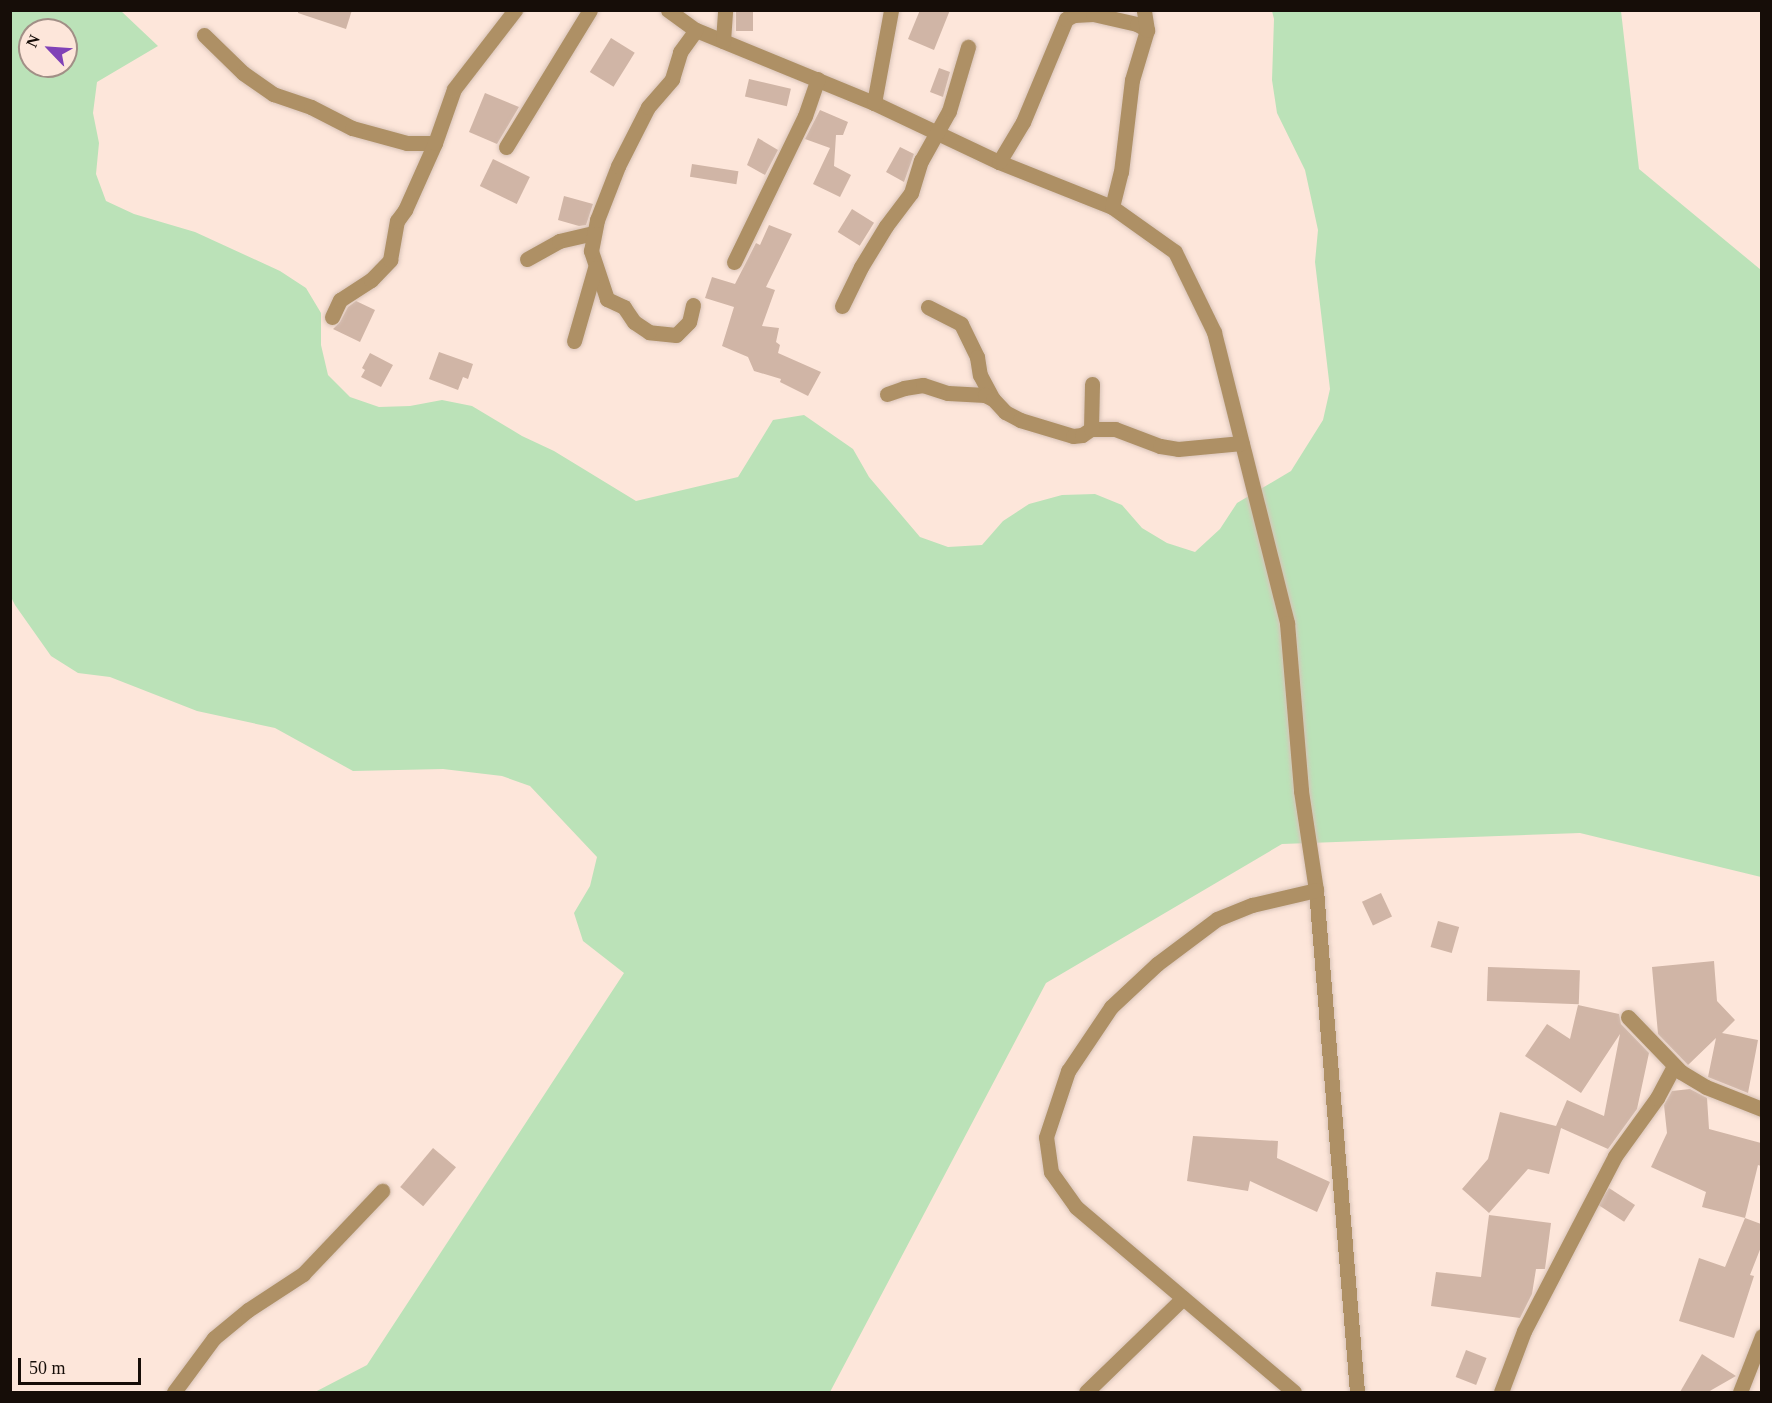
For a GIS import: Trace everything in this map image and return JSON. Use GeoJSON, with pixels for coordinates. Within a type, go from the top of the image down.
{"type":"FeatureCollection","features":[{"type":"Feature","properties":{"kind":"street"},"geometry":{"type":"LineString","coordinates":[[332,317],[340,300],[371,280],[390,260],[396,221],[405,210],[435,143],[454,89],[515,10]]}},
{"type":"Feature","properties":{"kind":"street"},"geometry":{"type":"LineString","coordinates":[[506,147],[590,10]]}},
{"type":"Feature","properties":{"kind":"street"},"geometry":{"type":"LineString","coordinates":[[668,10],[696,30],[874,103],[999,162],[1112,207],[1175,252],[1214,332],[1287,623],[1300,791],[1316,891],[1340,1157],[1357,1392]]}},
{"type":"Feature","properties":{"kind":"street"},"geometry":{"type":"LineString","coordinates":[[723,41],[724,10]]}},
{"type":"Feature","properties":{"kind":"street"},"geometry":{"type":"LineString","coordinates":[[874,103],[891,10]]}},
{"type":"Feature","properties":{"kind":"street"},"geometry":{"type":"LineString","coordinates":[[1112,207],[1121,172],[1132,80],[1147,30],[1144,10]]}},
{"type":"Feature","properties":{"kind":"street"},"geometry":{"type":"LineString","coordinates":[[999,162],[1023,122],[1066,19],[1092,14],[1137,24],[1147,30]]}},
{"type":"Feature","properties":{"kind":"street"},"geometry":{"type":"LineString","coordinates":[[693,305],[689,322],[676,335],[649,332],[634,322],[624,307],[607,299],[591,251],[594,233],[618,166],[648,107],[672,79],[680,52],[696,30]]}},
{"type":"Feature","properties":{"kind":"street"},"geometry":{"type":"LineString","coordinates":[[204,35],[243,73],[273,94],[310,107],[352,128],[407,143],[435,143]]}},
{"type":"Feature","properties":{"kind":"street"},"geometry":{"type":"LineString","coordinates":[[842,306],[881,234],[911,193],[921,161],[939,133],[949,111],[968,47]]}},
{"type":"Feature","properties":{"kind":"street"},"geometry":{"type":"LineString","coordinates":[[734,262],[804,116],[818,80]]}},
{"type":"Feature","properties":{"kind":"street"},"geometry":{"type":"LineString","coordinates":[[527,259],[559,241],[594,233]]}},
{"type":"Feature","properties":{"kind":"street"},"geometry":{"type":"LineString","coordinates":[[574,341],[595,268]]}},
{"type":"Feature","properties":{"kind":"street"},"geometry":{"type":"LineString","coordinates":[[928,307],[961,324],[977,357],[980,375],[993,399],[1005,412],[1020,420],[1073,436],[1082,435],[1091,429],[1115,429],[1160,446],[1178,449],[1242,443]]}},
{"type":"Feature","properties":{"kind":"street"},"geometry":{"type":"LineString","coordinates":[[1091,429],[1092,384]]}},
{"type":"Feature","properties":{"kind":"street"},"geometry":{"type":"LineString","coordinates":[[887,394],[922,385],[948,393],[985,395],[993,399]]}},
{"type":"Feature","properties":{"kind":"street"},"geometry":{"type":"LineString","coordinates":[[1294,1392],[1076,1207],[1051,1172],[1046,1137],[1068,1071],[1111,1006],[1156,964],[1217,919],[1252,905],[1316,891]]}},
{"type":"Feature","properties":{"kind":"street"},"geometry":{"type":"LineString","coordinates":[[1628,1017],[1674,1066],[1706,1087],[1761,1109]]}},
{"type":"Feature","properties":{"kind":"street"},"geometry":{"type":"LineString","coordinates":[[1501,1392],[1524,1331],[1615,1156],[1657,1098],[1674,1066]]}},
{"type":"Feature","properties":{"kind":"street"},"geometry":{"type":"LineString","coordinates":[[174,1392],[214,1338],[248,1310],[303,1274],[382,1191]]}},
{"type":"Feature","properties":{"kind":"street"},"geometry":{"type":"LineString","coordinates":[[1086,1392],[1184,1298]]}},
{"type":"Feature","properties":{"kind":"street"},"geometry":{"type":"LineString","coordinates":[[1740,1392],[1761,1336]]}},
{"type":"Feature","properties":{"kind":"green space"},"geometry":{"type":"Polygon","coordinates":[[[10,11],[121,11],[158,46],[97,82],[93,113],[99,143],[96,174],[106,201],[134,214],[195,232],[280,271],[306,288],[321,313],[321,345],[328,375],[350,397],[379,407],[410,406],[442,400],[472,406],[522,436],[554,451],[636,501],[738,477],[773,420],[804,415],[853,449],[869,477],[920,537],[948,547],[982,545],[1003,521],[1029,504],[1062,495],[1095,494],[1122,505],[1142,528],[1167,543],[1195,552],[1220,529],[1237,503],[1291,471],[1323,420],[1330,389],[1315,262],[1318,230],[1305,170],[1277,113],[1272,80],[1274,19],[1272,11],[1621,11],[1639,169],[1761,270],[1761,877],[1580,833],[1282,844],[1046,983],[830,1392],[315,1392],[367,1365],[624,973],[583,941],[574,913],[590,886],[597,857],[530,786],[502,776],[443,769],[353,771],[275,728],[197,711],[110,677],[78,673],[51,656],[10,595],[10,11]]]}},
{"type":"Feature","properties":{"kind":"building"},"geometry":{"type":"Polygon","coordinates":[[[298,10],[352,10],[346,29],[298,13],[298,10]]]}},
{"type":"Feature","properties":{"kind":"building"},"geometry":{"type":"Polygon","coordinates":[[[736,10],[753,10],[753,31],[736,31],[736,10]]]}},
{"type":"Feature","properties":{"kind":"building"},"geometry":{"type":"Polygon","coordinates":[[[920,10],[950,10],[934,50],[908,39],[920,10]]]}},
{"type":"Feature","properties":{"kind":"building"},"geometry":{"type":"Polygon","coordinates":[[[611,38],[635,53],[614,87],[590,72],[611,38]]]}},
{"type":"Feature","properties":{"kind":"building"},"geometry":{"type":"Polygon","coordinates":[[[939,68],[950,72],[943,97],[930,92],[939,68]]]}},
{"type":"Feature","properties":{"kind":"building"},"geometry":{"type":"Polygon","coordinates":[[[749,79],[791,89],[787,106],[745,97],[749,79]]]}},
{"type":"Feature","properties":{"kind":"building"},"geometry":{"type":"Polygon","coordinates":[[[485,93],[519,107],[497,144],[469,132],[485,93]]]}},
{"type":"Feature","properties":{"kind":"building"},"geometry":{"type":"Polygon","coordinates":[[[820,110],[848,122],[843,135],[836,135],[834,166],[851,175],[840,197],[813,184],[830,148],[805,139],[820,110]]]}},
{"type":"Feature","properties":{"kind":"building"},"geometry":{"type":"Polygon","coordinates":[[[758,138],[778,150],[765,175],[747,165],[758,138]]]}},
{"type":"Feature","properties":{"kind":"building"},"geometry":{"type":"Polygon","coordinates":[[[900,147],[914,154],[904,182],[886,172],[900,147]]]}},
{"type":"Feature","properties":{"kind":"building"},"geometry":{"type":"Polygon","coordinates":[[[493,159],[530,177],[517,204],[480,186],[493,159]]]}},
{"type":"Feature","properties":{"kind":"building"},"geometry":{"type":"Polygon","coordinates":[[[692,164],[738,171],[736,184],[690,177],[692,164]]]}},
{"type":"Feature","properties":{"kind":"building"},"geometry":{"type":"Polygon","coordinates":[[[564,196],[593,204],[586,225],[579,226],[558,220],[564,196]]]}},
{"type":"Feature","properties":{"kind":"building"},"geometry":{"type":"Polygon","coordinates":[[[852,209],[874,223],[860,246],[838,232],[852,209]]]}},
{"type":"Feature","properties":{"kind":"building"},"geometry":{"type":"Polygon","coordinates":[[[769,225],[792,234],[766,287],[775,290],[762,326],[779,328],[776,342],[780,345],[778,353],[821,372],[808,396],[780,382],[781,379],[754,371],[748,357],[722,346],[734,307],[705,298],[712,277],[735,284],[756,243],[760,245],[769,225]]]}},
{"type":"Feature","properties":{"kind":"building"},"geometry":{"type":"Polygon","coordinates":[[[356,301],[375,310],[360,342],[333,329],[340,322],[348,307],[356,301]]]}},
{"type":"Feature","properties":{"kind":"building"},"geometry":{"type":"Polygon","coordinates":[[[439,352],[473,364],[468,379],[463,377],[458,390],[429,379],[439,352]]]}},
{"type":"Feature","properties":{"kind":"building"},"geometry":{"type":"Polygon","coordinates":[[[370,353],[393,365],[381,387],[361,377],[365,370],[362,368],[370,353]]]}},
{"type":"Feature","properties":{"kind":"building"},"geometry":{"type":"Polygon","coordinates":[[[1381,893],[1392,917],[1373,925],[1362,902],[1381,893]]]}},
{"type":"Feature","properties":{"kind":"building"},"geometry":{"type":"Polygon","coordinates":[[[1438,921],[1459,927],[1452,953],[1431,947],[1438,921]]]}},
{"type":"Feature","properties":{"kind":"building"},"geometry":{"type":"Polygon","coordinates":[[[1714,961],[1717,1001],[1735,1020],[1722,1033],[1758,1040],[1748,1093],[1708,1077],[1716,1038],[1688,1065],[1658,1034],[1652,967],[1714,961]]]}},
{"type":"Feature","properties":{"kind":"building"},"geometry":{"type":"Polygon","coordinates":[[[1488,967],[1580,970],[1579,1004],[1487,1001],[1488,967]]]}},
{"type":"Feature","properties":{"kind":"building"},"geometry":{"type":"Polygon","coordinates":[[[1578,1005],[1619,1014],[1621,1024],[1649,1053],[1637,1109],[1608,1149],[1561,1128],[1549,1174],[1528,1169],[1489,1213],[1462,1189],[1488,1159],[1500,1112],[1556,1126],[1567,1100],[1604,1116],[1620,1034],[1581,1093],[1525,1056],[1547,1024],[1570,1039],[1578,1005]]]}},
{"type":"Feature","properties":{"kind":"building"},"geometry":{"type":"Polygon","coordinates":[[[1690,1089],[1707,1098],[1709,1129],[1761,1143],[1761,1166],[1758,1165],[1745,1218],[1702,1207],[1706,1192],[1651,1167],[1667,1133],[1664,1105],[1672,1091],[1690,1089]]]}},
{"type":"Feature","properties":{"kind":"building"},"geometry":{"type":"Polygon","coordinates":[[[1193,1136],[1278,1141],[1277,1158],[1330,1182],[1317,1212],[1250,1181],[1248,1191],[1187,1181],[1193,1136]]]}},
{"type":"Feature","properties":{"kind":"building"},"geometry":{"type":"Polygon","coordinates":[[[433,1148],[456,1167],[423,1206],[400,1187],[433,1148]]]}},
{"type":"Feature","properties":{"kind":"building"},"geometry":{"type":"Polygon","coordinates":[[[1609,1188],[1635,1205],[1624,1222],[1598,1205],[1609,1188]]]}},
{"type":"Feature","properties":{"kind":"building"},"geometry":{"type":"Polygon","coordinates":[[[1489,1215],[1551,1223],[1545,1269],[1536,1269],[1532,1294],[1520,1318],[1431,1306],[1436,1272],[1481,1277],[1489,1215]]]}},
{"type":"Feature","properties":{"kind":"building"},"geometry":{"type":"Polygon","coordinates":[[[1745,1218],[1761,1224],[1761,1247],[1750,1275],[1754,1276],[1734,1338],[1679,1321],[1699,1258],[1725,1267],[1745,1218]]]}},
{"type":"Feature","properties":{"kind":"building"},"geometry":{"type":"Polygon","coordinates":[[[1466,1350],[1487,1358],[1476,1385],[1456,1377],[1466,1350]]]}},
{"type":"Feature","properties":{"kind":"building"},"geometry":{"type":"Polygon","coordinates":[[[1702,1354],[1736,1376],[1708,1392],[1680,1392],[1702,1354]]]}}]}
